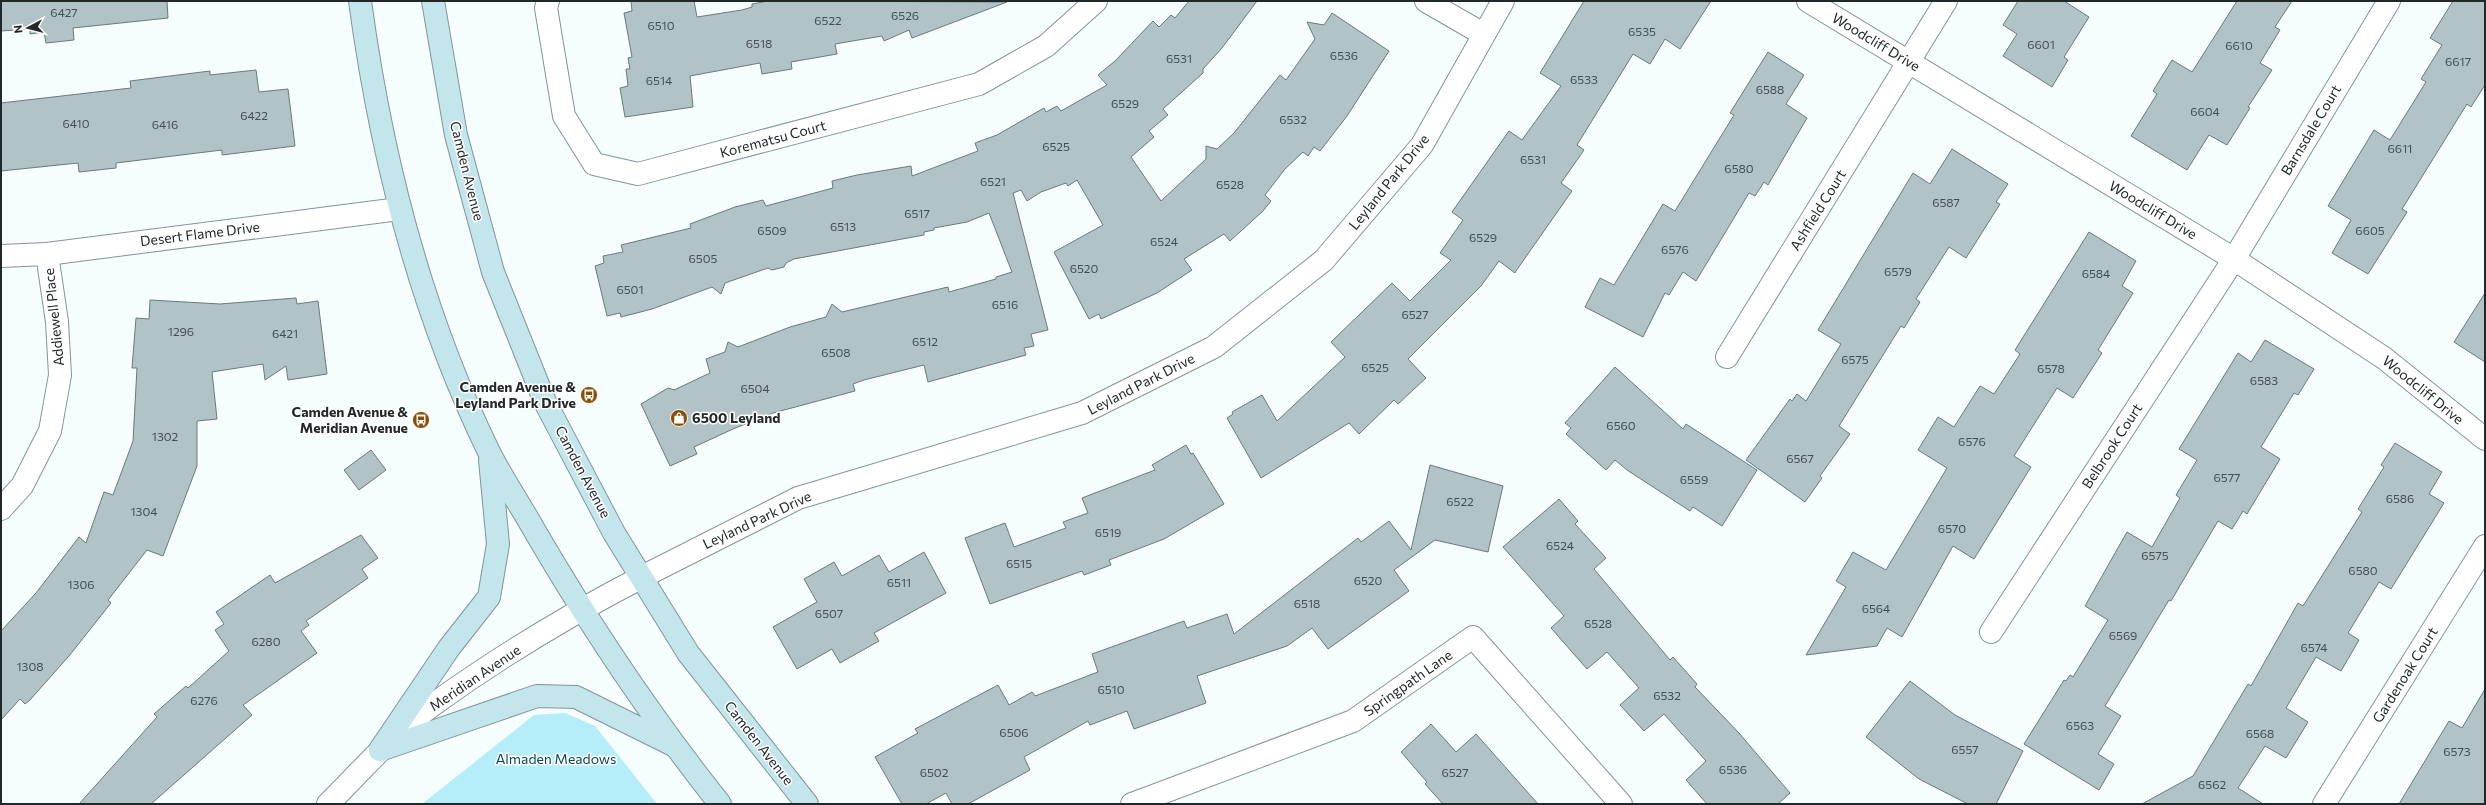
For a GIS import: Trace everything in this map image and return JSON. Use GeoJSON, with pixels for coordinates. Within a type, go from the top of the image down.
{"type":"FeatureCollection","features":[{"type":"Feature","properties":{"kind":"main road"},"geometry":{"type":"LineString","coordinates":[[360,1],[365,40],[399,209],[438,332],[489,453],[580,609],[673,745],[720,804]]}},
{"type":"Feature","properties":{"kind":"main road","name":"Camden Avenue"},"geometry":{"type":"LineString","coordinates":[[433,1],[456,135],[493,272],[545,402],[640,578],[688,653],[807,804]]}},
{"type":"Feature","properties":{"kind":"main road"},"geometry":{"type":"LineString","coordinates":[[380,750],[449,648],[489,597],[498,544],[489,453]]}},
{"type":"Feature","properties":{"kind":"main road"},"geometry":{"type":"LineString","coordinates":[[380,750],[537,696],[576,697],[673,745]]}},
{"type":"Feature","properties":{"kind":"street","name":"Korematsu Court"},"geometry":{"type":"LineString","coordinates":[[548,1],[546,8],[564,116],[594,164],[638,174],[979,84],[1046,46],[1096,1]]}},
{"type":"Feature","properties":{"kind":"street"},"geometry":{"type":"LineString","coordinates":[[1426,1],[1483,34]]}},
{"type":"Feature","properties":{"kind":"street","name":"Leyland Park Drive"},"geometry":{"type":"LineString","coordinates":[[640,578],[798,498],[1082,413],[1214,347],[1324,260],[1422,145],[1483,34],[1503,1]]}},
{"type":"Feature","properties":{"kind":"street","name":"Woodcliff Drive"},"geometry":{"type":"LineString","coordinates":[[1808,1],[2234,259],[2384,358],[2485,440]]}},
{"type":"Feature","properties":{"kind":"street","name":"Ashfield Court"},"geometry":{"type":"LineString","coordinates":[[1727,357],[1946,1]]}},
{"type":"Feature","properties":{"kind":"street","name":"Barnsdale Court"},"geometry":{"type":"LineString","coordinates":[[2234,259],[2389,1]]}},
{"type":"Feature","properties":{"kind":"street","name":"Desert Flame Drive"},"geometry":{"type":"LineString","coordinates":[[1,256],[47,254],[399,209]]}},
{"type":"Feature","properties":{"kind":"street","name":"Addiewell Place"},"geometry":{"type":"LineString","coordinates":[[1,509],[22,486],[50,431],[60,375],[57,322],[47,254]]}},
{"type":"Feature","properties":{"kind":"street","name":"Belbrook Court"},"geometry":{"type":"LineString","coordinates":[[1991,632],[2234,259]]}},
{"type":"Feature","properties":{"kind":"street","name":"Gardenoak Court"},"geometry":{"type":"LineString","coordinates":[[2324,804],[2485,546]]}},
{"type":"Feature","properties":{"kind":"street","name":"Meridian Avenue"},"geometry":{"type":"LineString","coordinates":[[328,804],[380,750],[433,704],[580,609],[640,578]]}},
{"type":"Feature","properties":{"kind":"street","name":"Springpath Lane"},"geometry":{"type":"LineString","coordinates":[[1132,804],[1353,720],[1473,637],[1621,804]]}},
{"type":"Feature","properties":{"kind":"green space","name":"Almaden Meadows"},"geometry":{"type":"Polygon","coordinates":[[[565,713],[595,726],[657,804],[422,804],[534,715],[565,713]]]}},
{"type":"Feature","properties":{"kind":"building"},"geometry":{"type":"Polygon","coordinates":[[[1,1],[167,1],[168,18],[73,28],[74,40],[46,43],[44,32],[30,34],[30,29],[1,31],[1,1]]]}},
{"type":"Feature","properties":{"kind":"building"},"geometry":{"type":"Polygon","coordinates":[[[631,1],[694,1],[697,17],[742,10],[752,7],[752,4],[768,1],[1007,2],[912,38],[909,30],[884,41],[882,36],[835,44],[837,54],[791,62],[792,69],[762,74],[760,63],[690,76],[693,107],[625,117],[620,88],[628,86],[626,69],[630,69],[628,58],[632,57],[624,13],[632,11],[631,1]]]}},
{"type":"Feature","properties":{"kind":"building"},"geometry":{"type":"Polygon","coordinates":[[[1189,1],[1257,1],[1222,48],[1203,69],[1203,73],[1163,109],[1168,115],[1149,131],[1154,137],[1131,157],[1161,201],[1206,159],[1206,146],[1217,149],[1234,133],[1280,75],[1286,80],[1315,39],[1307,22],[1324,25],[1332,13],[1389,51],[1347,116],[1320,151],[1314,147],[1308,156],[1303,152],[1285,169],[1265,195],[1271,201],[1263,211],[1230,241],[1224,234],[1184,259],[1192,270],[1157,293],[1101,319],[1099,314],[1089,319],[1054,252],[1103,225],[1077,180],[1068,186],[1066,183],[1041,192],[1027,201],[1021,190],[1013,193],[1048,330],[1031,334],[1034,346],[1024,348],[1026,355],[928,382],[924,365],[864,380],[853,384],[855,391],[773,413],[733,429],[694,447],[697,454],[670,466],[641,404],[668,388],[674,390],[710,373],[706,359],[725,352],[728,342],[738,347],[790,327],[826,317],[832,304],[842,312],[948,287],[949,292],[996,279],[996,277],[1012,272],[989,213],[967,222],[934,228],[934,230],[924,232],[924,235],[794,259],[786,263],[784,267],[772,270],[768,268],[725,283],[721,294],[712,287],[652,309],[621,317],[620,313],[607,316],[595,266],[604,263],[603,256],[623,252],[621,245],[691,228],[690,224],[735,207],[763,200],[766,206],[833,188],[832,181],[857,175],[911,166],[912,176],[978,151],[975,143],[997,135],[1044,108],[1046,112],[1057,106],[1061,111],[1107,85],[1098,75],[1115,61],[1153,21],[1159,27],[1171,15],[1175,18],[1189,1]]]}},
{"type":"Feature","properties":{"kind":"building"},"geometry":{"type":"Polygon","coordinates":[[[1584,1],[1711,1],[1680,49],[1665,39],[1650,64],[1633,54],[1577,145],[1584,150],[1561,183],[1572,191],[1515,273],[1499,261],[1481,286],[1408,359],[1426,378],[1398,404],[1394,400],[1359,434],[1349,423],[1261,478],[1227,418],[1233,414],[1232,412],[1262,395],[1277,421],[1345,357],[1331,342],[1392,283],[1410,301],[1451,260],[1440,253],[1463,220],[1452,212],[1509,131],[1522,140],[1561,86],[1540,73],[1584,1]]]}},
{"type":"Feature","properties":{"kind":"building"},"geometry":{"type":"Polygon","coordinates":[[[2018,1],[2064,1],[2089,17],[2064,57],[2068,60],[2052,87],[2003,56],[2017,34],[2003,25],[2018,1]]]}},
{"type":"Feature","properties":{"kind":"building"},"geometry":{"type":"Polygon","coordinates":[[[2237,1],[2292,1],[2275,27],[2280,30],[2260,63],[2272,70],[2248,107],[2250,108],[2227,145],[2209,135],[2187,170],[2131,136],[2157,94],[2153,91],[2172,60],[2192,72],[2237,1]]]}},
{"type":"Feature","properties":{"kind":"building"},"geometry":{"type":"Polygon","coordinates":[[[2453,1],[2485,1],[2485,85],[2471,107],[2467,104],[2402,209],[2407,212],[2368,274],[2332,253],[2351,220],[2328,206],[2374,130],[2390,140],[2426,82],[2421,79],[2442,45],[2430,38],[2453,1]]]}},
{"type":"Feature","properties":{"kind":"building"},"geometry":{"type":"Polygon","coordinates":[[[1768,52],[1804,75],[1786,104],[1807,118],[1768,185],[1764,182],[1755,196],[1749,193],[1696,281],[1683,272],[1669,295],[1665,293],[1643,337],[1585,307],[1600,278],[1614,285],[1663,204],[1675,211],[1734,115],[1730,113],[1768,52]]]}},
{"type":"Feature","properties":{"kind":"building"},"geometry":{"type":"Polygon","coordinates":[[[256,70],[259,92],[288,89],[295,146],[222,155],[222,150],[116,163],[116,168],[79,172],[78,163],[1,171],[1,103],[131,88],[130,81],[210,71],[210,75],[256,70]]]}},
{"type":"Feature","properties":{"kind":"building"},"geometry":{"type":"Polygon","coordinates":[[[1952,149],[2008,184],[1996,202],[2000,204],[1966,258],[1949,247],[1916,299],[1920,302],[1904,328],[1901,326],[1839,426],[1850,434],[1820,476],[1822,478],[1805,502],[1746,460],[1790,399],[1792,401],[1797,394],[1806,401],[1841,344],[1818,330],[1913,173],[1930,184],[1952,149]]]}},
{"type":"Feature","properties":{"kind":"building"},"geometry":{"type":"Polygon","coordinates":[[[2089,232],[2136,261],[2122,286],[2133,293],[2098,350],[2102,353],[2073,398],[2057,388],[2014,456],[2031,467],[1974,559],[1953,546],[1902,637],[1887,628],[1877,646],[1806,655],[1846,587],[1836,581],[1853,552],[1886,570],[1947,468],[1918,450],[1938,417],[1954,427],[1980,386],[1994,394],[2020,354],[2015,350],[2089,232]]]}},
{"type":"Feature","properties":{"kind":"building"},"geometry":{"type":"Polygon","coordinates":[[[2485,293],[2485,362],[2454,342],[2485,293]]]}},
{"type":"Feature","properties":{"kind":"building"},"geometry":{"type":"Polygon","coordinates":[[[296,298],[297,304],[318,301],[327,374],[288,380],[286,366],[265,380],[263,364],[212,372],[217,419],[197,421],[197,466],[163,556],[147,550],[108,600],[111,603],[69,656],[29,701],[25,704],[20,699],[1,720],[1,631],[36,593],[79,537],[86,543],[104,492],[113,495],[133,441],[137,368],[132,368],[136,318],[149,319],[150,300],[220,304],[296,298]]]}},
{"type":"Feature","properties":{"kind":"building"},"geometry":{"type":"Polygon","coordinates":[[[2265,340],[2314,369],[2298,395],[2294,393],[2261,447],[2280,459],[2247,514],[2243,511],[2232,529],[2218,521],[2171,601],[2169,600],[2105,706],[2121,716],[2098,754],[2114,764],[2099,790],[2024,744],[2064,680],[2066,681],[2070,675],[2073,677],[2108,620],[2085,606],[2127,532],[2152,547],[2180,498],[2176,495],[2197,460],[2179,449],[2238,353],[2251,362],[2265,340]]]}},
{"type":"Feature","properties":{"kind":"building"},"geometry":{"type":"Polygon","coordinates":[[[1615,367],[1683,429],[1686,424],[1757,470],[1722,526],[1693,507],[1690,511],[1627,470],[1615,460],[1606,470],[1566,434],[1571,428],[1565,423],[1615,367]]]}},
{"type":"Feature","properties":{"kind":"building"},"geometry":{"type":"Polygon","coordinates":[[[2395,443],[2442,472],[2429,494],[2444,503],[2391,589],[2379,582],[2348,633],[2359,640],[2341,671],[2316,657],[2286,708],[2308,722],[2286,758],[2265,746],[2238,788],[2263,804],[2142,804],[2193,776],[2248,684],[2251,686],[2298,603],[2303,606],[2362,512],[2358,509],[2384,467],[2381,465],[2395,443]]]}},
{"type":"Feature","properties":{"kind":"building"},"geometry":{"type":"Polygon","coordinates":[[[1186,445],[1191,454],[1193,453],[1224,504],[1164,539],[1109,560],[1111,565],[1084,575],[1082,571],[990,604],[965,538],[1005,523],[1014,547],[1066,528],[1063,522],[1088,513],[1082,498],[1155,470],[1152,465],[1186,445]]]}},
{"type":"Feature","properties":{"kind":"building"},"geometry":{"type":"Polygon","coordinates":[[[371,450],[386,470],[359,490],[344,470],[371,450]]]}},
{"type":"Feature","properties":{"kind":"building"},"geometry":{"type":"Polygon","coordinates":[[[1430,465],[1503,486],[1488,552],[1435,540],[1394,570],[1409,591],[1328,649],[1312,628],[1287,646],[1197,676],[1206,703],[1134,729],[1127,711],[1090,725],[1088,721],[1024,757],[1030,770],[968,804],[952,804],[946,793],[926,804],[902,804],[875,757],[918,733],[915,729],[998,685],[1009,705],[1032,692],[1035,696],[1098,672],[1092,654],[1184,621],[1187,628],[1227,614],[1234,634],[1358,538],[1361,542],[1389,521],[1411,550],[1430,465]]]}},
{"type":"Feature","properties":{"kind":"building"},"geometry":{"type":"Polygon","coordinates":[[[1559,499],[1578,521],[1575,524],[1606,558],[1594,569],[1670,660],[1673,657],[1697,684],[1695,687],[1739,733],[1790,793],[1778,804],[1707,804],[1686,780],[1706,761],[1664,714],[1644,731],[1620,705],[1639,688],[1607,652],[1587,669],[1551,628],[1564,616],[1503,547],[1559,499]]]}},
{"type":"Feature","properties":{"kind":"building"},"geometry":{"type":"Polygon","coordinates":[[[361,535],[378,558],[362,569],[368,578],[306,621],[309,625],[301,631],[317,653],[243,705],[252,715],[151,804],[79,804],[157,717],[154,714],[186,686],[188,688],[229,651],[215,630],[224,624],[216,612],[270,575],[275,583],[361,535]]]}},
{"type":"Feature","properties":{"kind":"building"},"geometry":{"type":"Polygon","coordinates":[[[924,552],[946,593],[874,633],[879,641],[840,663],[832,649],[797,669],[773,627],[817,602],[804,579],[834,562],[842,576],[879,555],[889,572],[924,552]]]}},
{"type":"Feature","properties":{"kind":"building"},"geometry":{"type":"Polygon","coordinates":[[[1910,681],[1955,715],[2023,751],[1996,804],[1968,804],[1919,779],[1866,737],[1910,681]]]}},
{"type":"Feature","properties":{"kind":"building"},"geometry":{"type":"Polygon","coordinates":[[[2485,689],[2485,804],[2399,804],[2449,721],[2462,728],[2485,689]]]}},
{"type":"Feature","properties":{"kind":"building"},"geometry":{"type":"Polygon","coordinates":[[[1431,724],[1456,752],[1476,734],[1538,804],[1443,804],[1425,784],[1427,782],[1401,752],[1431,724]]]}},
{"type":"Feature","properties":{"kind":"place","name":"Camden Avenue & Leyland Park Drive"},"geometry":{"type":"Point","coordinates":[589,395]}},
{"type":"Feature","properties":{"kind":"place","name":"6500 Leyland"},"geometry":{"type":"Point","coordinates":[679,418]}},
{"type":"Feature","properties":{"kind":"place","name":"Camden Avenue & Meridian Avenue"},"geometry":{"type":"Point","coordinates":[421,420]}}]}
